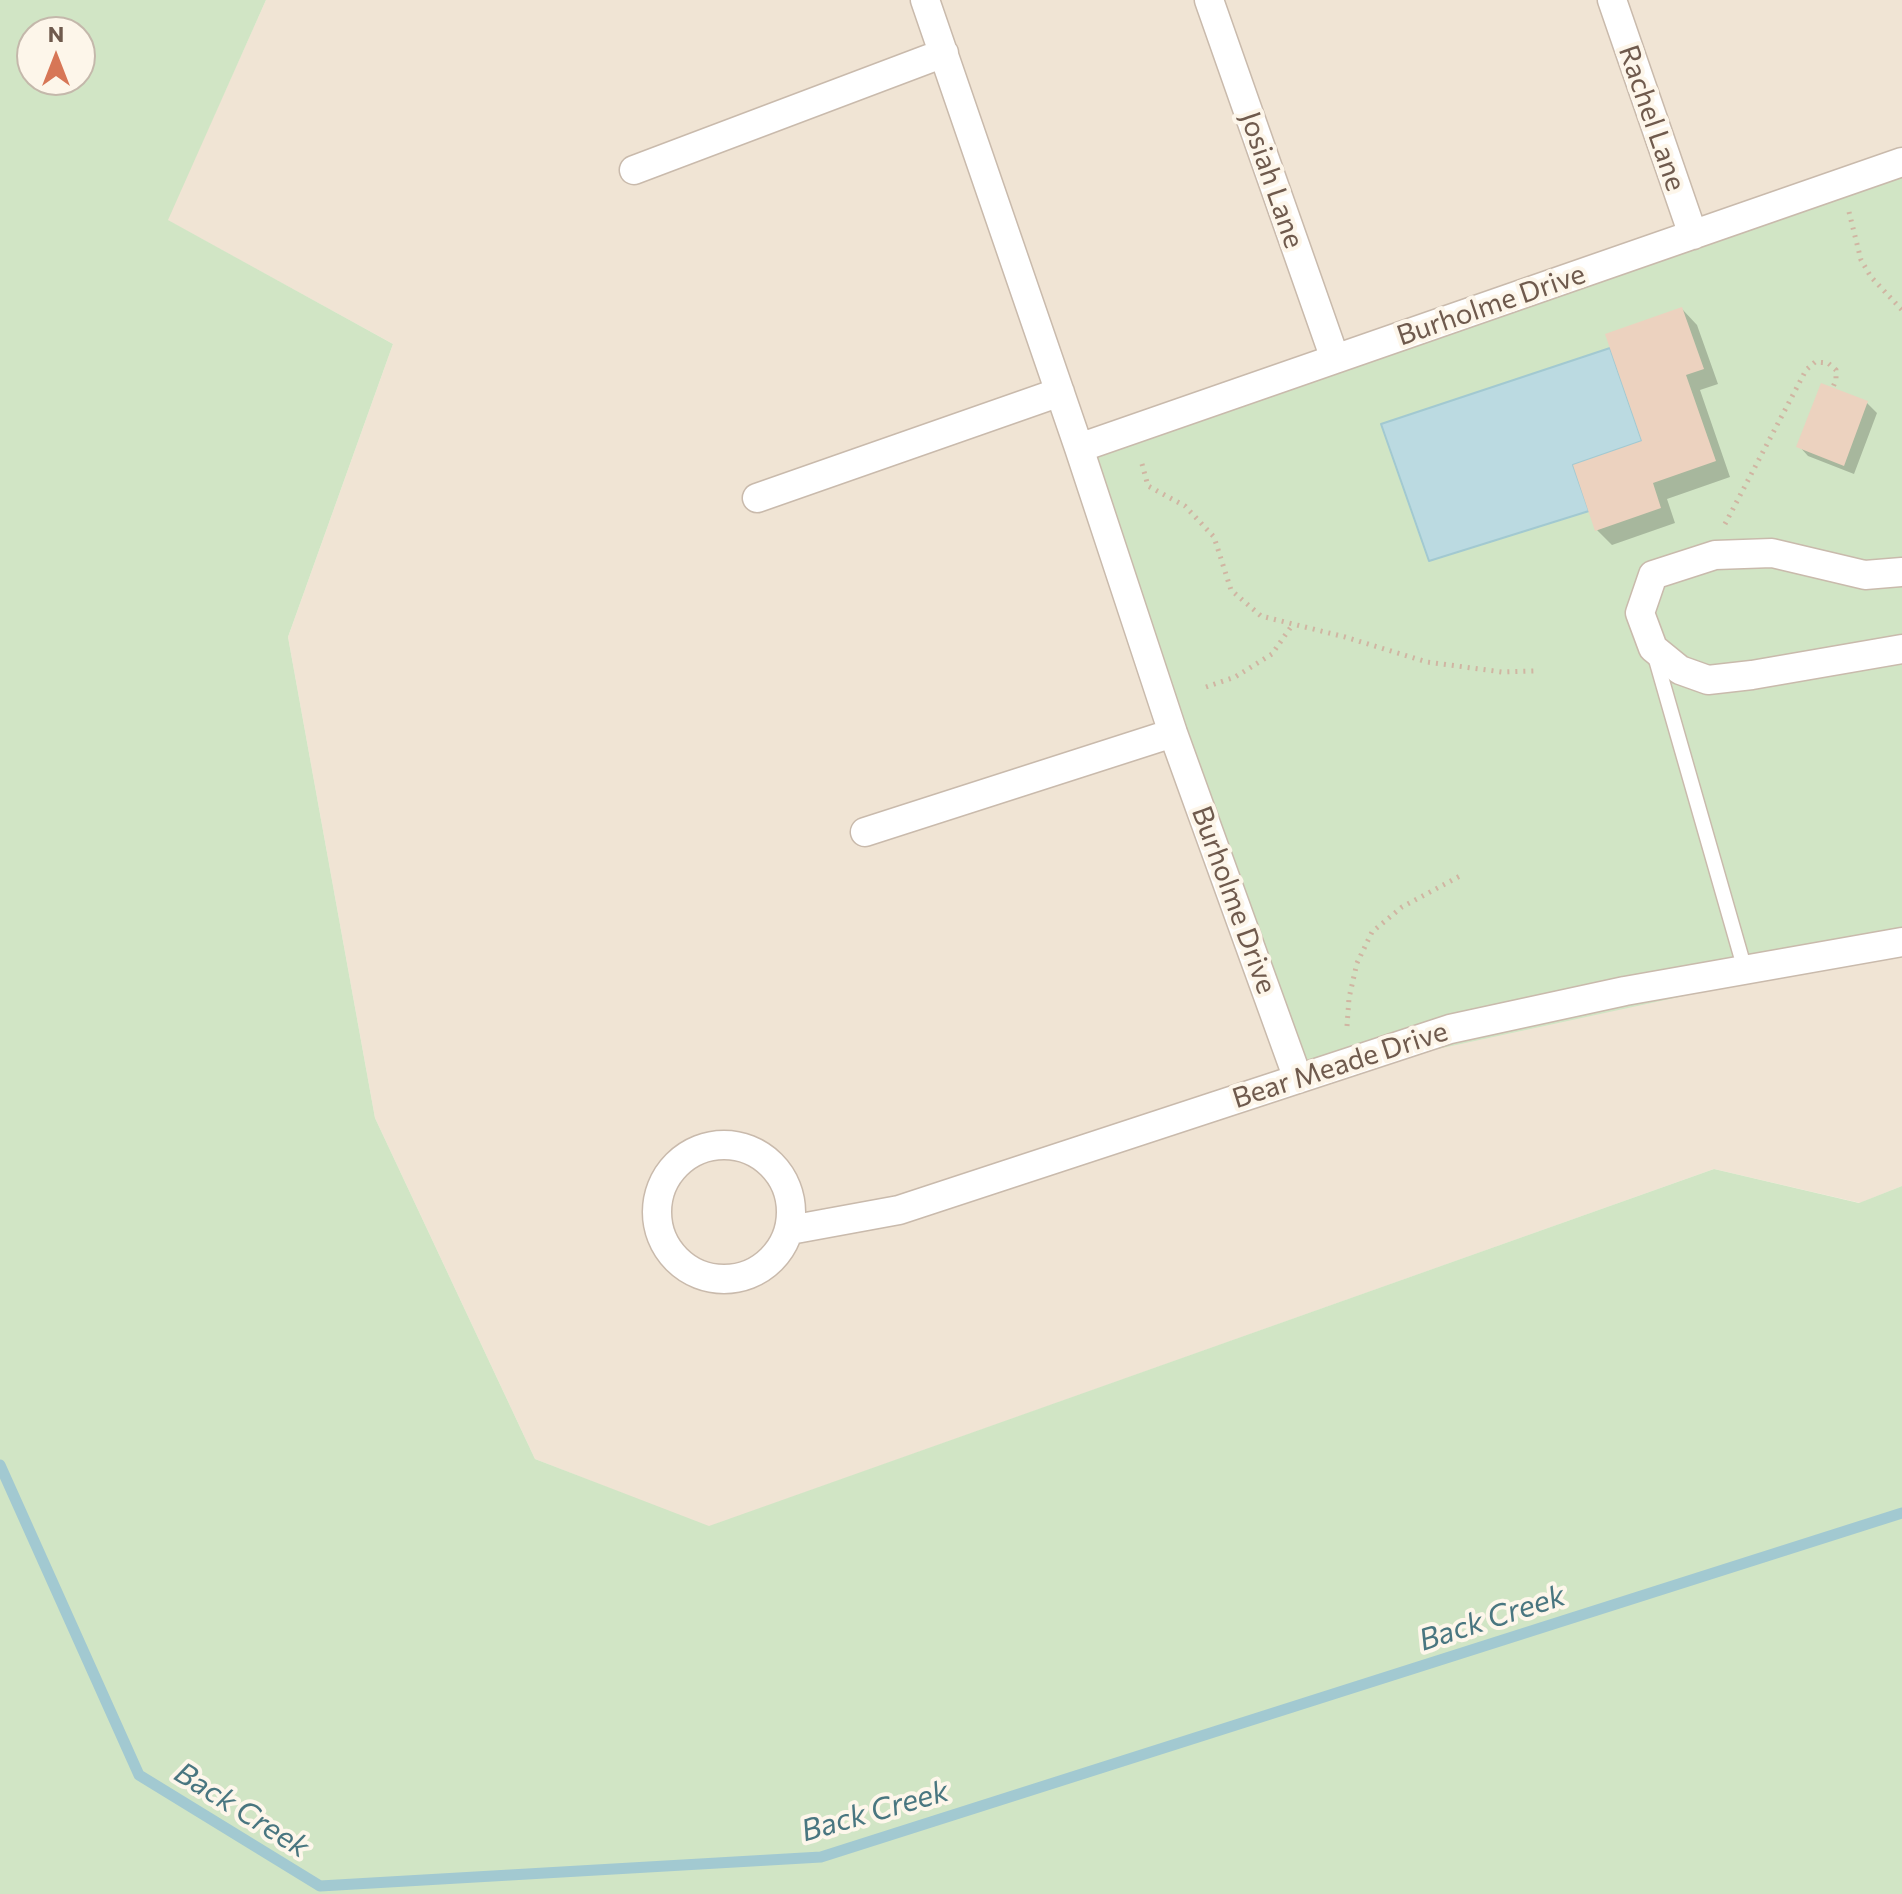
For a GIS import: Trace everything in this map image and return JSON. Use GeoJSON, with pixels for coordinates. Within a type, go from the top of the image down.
{"type":"FeatureCollection","features":[{"type":"Feature","properties":{"kind":"street","name":"Burholme Drive"},"geometry":{"type":"LineString","coordinates":[[925,0],[1173,733],[1298,1079]]}},
{"type":"Feature","properties":{"kind":"street","name":"Josiah Lane"},"geometry":{"type":"LineString","coordinates":[[1209,0],[1335,359]]}},
{"type":"Feature","properties":{"kind":"street","name":"Rachel Lane"},"geometry":{"type":"LineString","coordinates":[[1612,0],[1693,235]]}},
{"type":"Feature","properties":{"kind":"street"},"geometry":{"type":"LineString","coordinates":[[634,170],[944,53]]}},
{"type":"Feature","properties":{"kind":"street","name":"Burholme Drive"},"geometry":{"type":"LineString","coordinates":[[1079,448],[1902,162]]}},
{"type":"Feature","properties":{"kind":"street"},"geometry":{"type":"LineString","coordinates":[[757,498],[1060,392]]}},
{"type":"Feature","properties":{"kind":"street"},"geometry":{"type":"LineString","coordinates":[[1902,572],[1865,575],[1772,553],[1715,555],[1653,575],[1640,613],[1653,648],[1680,670],[1708,680],[1902,649]]}},
{"type":"Feature","properties":{"kind":"street"},"geometry":{"type":"LineString","coordinates":[[865,832],[1173,733]]}},
{"type":"Feature","properties":{"kind":"street","name":"Bear Meade Drive"},"geometry":{"type":"LineString","coordinates":[[790,1230],[899,1210],[1450,1029],[1625,991],[1902,942]]}},
{"type":"Feature","properties":{"kind":"street"},"geometry":{"type":"LineString","coordinates":[[730,1145],[755,1152],[772,1165],[783,1181],[791,1207],[790,1230],[780,1250],[764,1267],[742,1277],[707,1278],[684,1267],[671,1255],[662,1239],[657,1224],[660,1191],[675,1166],[693,1153],[712,1146],[730,1145]]}},
{"type":"Feature","properties":{"kind":"lane"},"geometry":{"type":"LineString","coordinates":[[1653,648],[1745,970]]}},
{"type":"Feature","properties":{"kind":"path"},"geometry":{"type":"LineString","coordinates":[[1848,207],[1861,260],[1871,277],[1902,310]]}},
{"type":"Feature","properties":{"kind":"path"},"geometry":{"type":"LineString","coordinates":[[1724,525],[1806,370],[1815,362],[1828,363],[1836,370],[1833,387]]}},
{"type":"Feature","properties":{"kind":"path"},"geometry":{"type":"LineString","coordinates":[[1142,464],[1148,486],[1185,506],[1214,537],[1231,590],[1261,616],[1427,662],[1502,672],[1534,671]]}},
{"type":"Feature","properties":{"kind":"path"},"geometry":{"type":"LineString","coordinates":[[1206,687],[1235,677],[1272,654],[1293,624]]}},
{"type":"Feature","properties":{"kind":"path"},"geometry":{"type":"LineString","coordinates":[[1347,1026],[1349,998],[1357,963],[1372,932],[1402,907],[1460,876]]}},
{"type":"Feature","properties":{"kind":"shaded area"},"geometry":{"type":"Polygon","coordinates":[[[266,0],[1902,0],[1902,1186],[1860,1203],[1714,1169],[708,1527],[535,1459],[375,1118],[288,637],[393,344],[167,220],[266,0]]]}},
{"type":"Feature","properties":{"kind":"green space"},"geometry":{"type":"Polygon","coordinates":[[[0,0],[266,0],[168,220],[393,344],[288,637],[375,1118],[535,1459],[709,1526],[1714,1169],[1859,1203],[1902,1186],[1902,1894],[0,1894],[0,0]]]}},
{"type":"Feature","properties":{"kind":"green space"},"geometry":{"type":"Polygon","coordinates":[[[1902,162],[1902,949],[1298,1079],[1079,448],[1902,162]]]}},
{"type":"Feature","properties":{"kind":"water"},"geometry":{"type":"Polygon","coordinates":[[[1610,348],[1642,441],[1573,465],[1589,511],[1429,561],[1381,424],[1610,348]]]}},
{"type":"Feature","properties":{"kind":"building"},"geometry":{"type":"Polygon","coordinates":[[[1682,307],[1704,369],[1686,375],[1716,461],[1653,483],[1661,508],[1595,531],[1573,465],[1642,441],[1605,334],[1682,307]]]}},
{"type":"Feature","properties":{"kind":"building"},"geometry":{"type":"Polygon","coordinates":[[[1821,383],[1868,401],[1844,466],[1796,447],[1821,383]]]}},
{"type":"Feature","properties":{"kind":"waterway","name":"Back Creek"},"geometry":{"type":"LineString","coordinates":[[0,1465],[139,1775],[320,1886],[821,1857],[1902,1513]]}}]}
